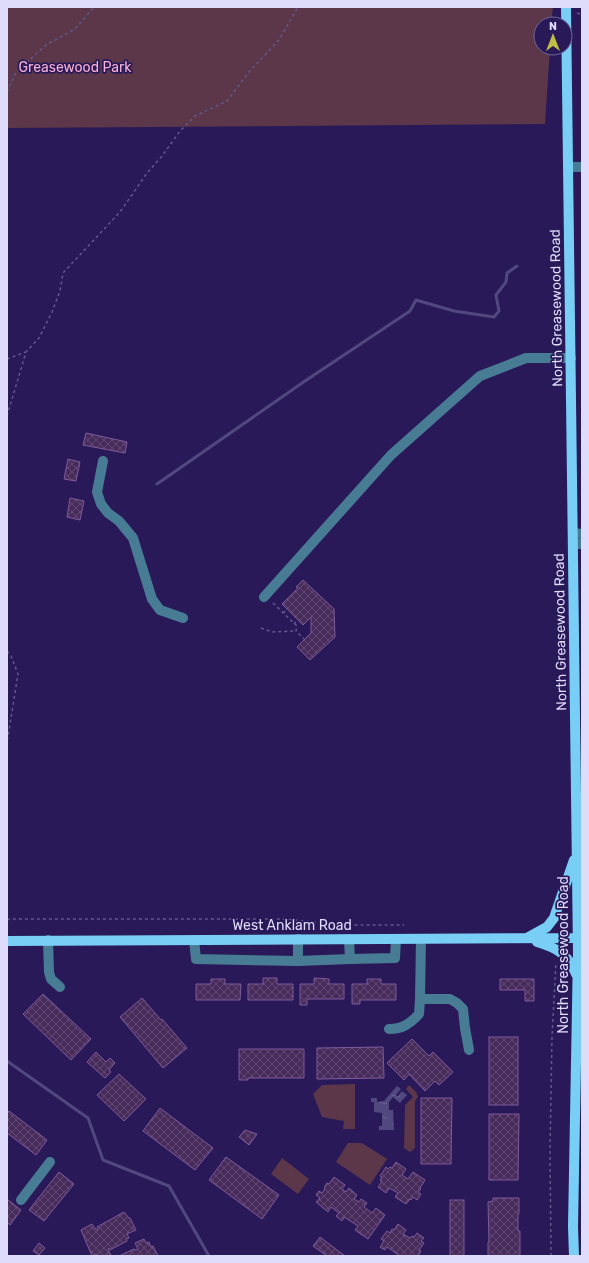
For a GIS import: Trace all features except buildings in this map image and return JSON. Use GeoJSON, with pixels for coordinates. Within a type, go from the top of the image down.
{"type":"FeatureCollection","features":[{"type":"Feature","properties":{"kind":"main road","name":"North Greasewood Road"},"geometry":{"type":"LineString","coordinates":[[566,7],[571,358],[578,534],[577,852],[581,938],[578,979],[573,1219],[574,1256]]}},
{"type":"Feature","properties":{"kind":"main road"},"geometry":{"type":"LineString","coordinates":[[527,938],[547,927],[554,918],[577,852]]}},
{"type":"Feature","properties":{"kind":"main road"},"geometry":{"type":"LineString","coordinates":[[527,938],[548,945],[564,954],[572,963],[578,979]]}},
{"type":"Feature","properties":{"kind":"main road","name":"West Anklam Road"},"geometry":{"type":"LineString","coordinates":[[7,941],[581,938]]}},
{"type":"Feature","properties":{"kind":"lane"},"geometry":{"type":"LineString","coordinates":[[569,168],[582,167]]}},
{"type":"Feature","properties":{"kind":"lane"},"geometry":{"type":"LineString","coordinates":[[264,597],[391,455],[480,376],[526,358],[571,358]]}},
{"type":"Feature","properties":{"kind":"lane"},"geometry":{"type":"LineString","coordinates":[[103,461],[97,492],[101,504],[108,514],[119,521],[133,538],[152,599],[160,610],[184,618]]}},
{"type":"Feature","properties":{"kind":"lane"},"geometry":{"type":"LineString","coordinates":[[298,939],[298,960]]}},
{"type":"Feature","properties":{"kind":"lane"},"geometry":{"type":"LineString","coordinates":[[349,939],[350,959]]}},
{"type":"Feature","properties":{"kind":"lane"},"geometry":{"type":"LineString","coordinates":[[194,940],[196,959],[298,960],[395,958],[396,939]]}},
{"type":"Feature","properties":{"kind":"lane"},"geometry":{"type":"LineString","coordinates":[[389,1029],[398,1029],[407,1025],[419,1014],[421,939]]}},
{"type":"Feature","properties":{"kind":"lane"},"geometry":{"type":"LineString","coordinates":[[48,940],[49,972],[52,979],[60,986]]}},
{"type":"Feature","properties":{"kind":"lane"},"geometry":{"type":"LineString","coordinates":[[420,999],[450,1000],[457,1003],[463,1009],[469,1050]]}},
{"type":"Feature","properties":{"kind":"lane"},"geometry":{"type":"LineString","coordinates":[[21,1200],[50,1162]]}},
{"type":"Feature","properties":{"kind":"path"},"geometry":{"type":"LineString","coordinates":[[7,92],[16,72],[46,45],[75,29],[94,7]]}},
{"type":"Feature","properties":{"kind":"path"},"geometry":{"type":"LineString","coordinates":[[7,359],[26,352],[39,338],[52,312],[60,291],[63,273],[120,212],[147,173],[162,156],[180,131],[195,116],[228,101],[249,72],[278,40],[298,7]]}},
{"type":"Feature","properties":{"kind":"path"},"geometry":{"type":"LineString","coordinates":[[8,415],[26,352]]}},
{"type":"Feature","properties":{"kind":"path"},"geometry":{"type":"LineString","coordinates":[[7,410],[8,415]]}},
{"type":"Feature","properties":{"kind":"path"},"geometry":{"type":"LineString","coordinates":[[273,604],[297,626],[296,631]]}},
{"type":"Feature","properties":{"kind":"path"},"geometry":{"type":"LineString","coordinates":[[284,613],[287,610]]}},
{"type":"Feature","properties":{"kind":"path"},"geometry":{"type":"LineString","coordinates":[[294,624],[297,620]]}},
{"type":"Feature","properties":{"kind":"path"},"geometry":{"type":"LineString","coordinates":[[261,628],[272,632],[296,631],[304,638]]}},
{"type":"Feature","properties":{"kind":"path"},"geometry":{"type":"LineString","coordinates":[[7,651],[11,656],[18,674],[7,743]]}},
{"type":"Feature","properties":{"kind":"path"},"geometry":{"type":"LineString","coordinates":[[7,920],[282,919],[351,925],[404,925]]}},
{"type":"Feature","properties":{"kind":"path"},"geometry":{"type":"LineString","coordinates":[[551,1256],[550,1144],[552,1037],[556,958]]}},
{"type":"Feature","properties":{"kind":"green space","name":"Greasewood Park"},"geometry":{"type":"Polygon","coordinates":[[[7,7],[553,7],[552,16],[533,16],[533,56],[549,56],[545,124],[7,128],[7,7]]]}},
{"type":"Feature","properties":{"kind":"green space"},"geometry":{"type":"Polygon","coordinates":[[[355,1084],[355,1129],[343,1129],[344,1121],[322,1117],[313,1094],[322,1085],[355,1084]]]}},
{"type":"Feature","properties":{"kind":"green space"},"geometry":{"type":"Polygon","coordinates":[[[409,1085],[416,1092],[418,1097],[415,1101],[415,1148],[410,1152],[404,1148],[405,1105],[413,1097],[406,1089],[409,1085]]]}},
{"type":"Feature","properties":{"kind":"green space"},"geometry":{"type":"Polygon","coordinates":[[[348,1143],[362,1143],[387,1159],[370,1185],[336,1162],[348,1143]]]}},
{"type":"Feature","properties":{"kind":"green space"},"geometry":{"type":"Polygon","coordinates":[[[282,1158],[309,1179],[298,1194],[271,1174],[282,1158]]]}},
{"type":"Feature","properties":{"kind":"water"},"geometry":{"type":"Polygon","coordinates":[[[397,1086],[401,1089],[396,1095],[397,1097],[402,1091],[407,1095],[400,1103],[393,1097],[389,1102],[389,1110],[393,1110],[394,1130],[379,1130],[379,1126],[382,1126],[382,1113],[374,1112],[374,1102],[371,1102],[371,1098],[377,1098],[377,1102],[384,1101],[397,1086]]]}},
{"type":"Feature","properties":{"kind":"waterway"},"geometry":{"type":"LineString","coordinates":[[157,484],[305,381],[410,311],[416,300],[454,311],[494,317],[499,311],[496,295],[506,282],[507,273],[517,266]]}},
{"type":"Feature","properties":{"kind":"waterway"},"geometry":{"type":"LineString","coordinates":[[7,1061],[88,1118],[103,1160],[169,1186],[209,1256]]}}]}
